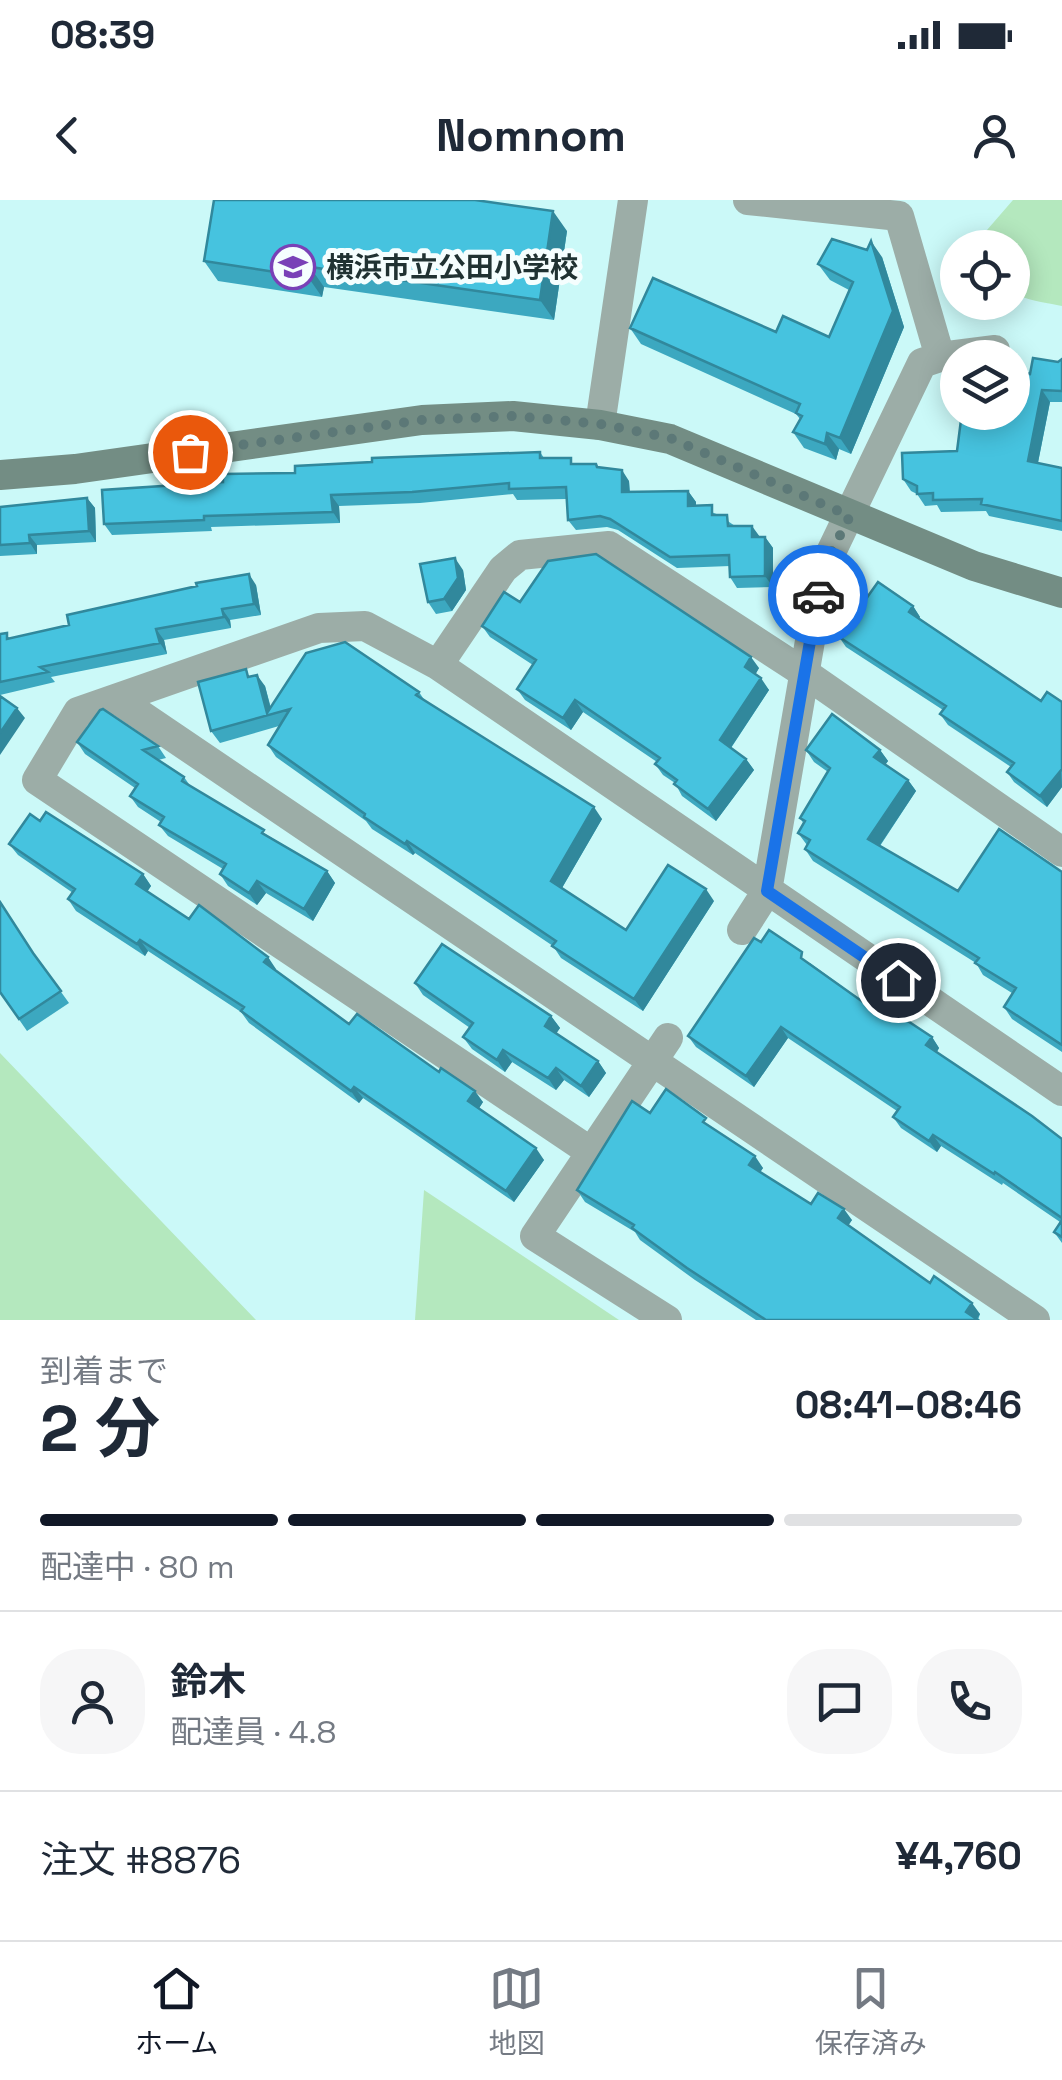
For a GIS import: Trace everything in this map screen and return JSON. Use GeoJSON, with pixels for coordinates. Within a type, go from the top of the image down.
{"type":"FeatureCollection","features":[{"type":"Feature","properties":{"kind":"street"},"geometry":{"type":"LineString","coordinates":[[600,424],[633,200]]}},
{"type":"Feature","properties":{"kind":"street"},"geometry":{"type":"LineString","coordinates":[[742,930],[767,891],[822,570],[922,363],[940,357],[900,216],[748,200]]}},
{"type":"Feature","properties":{"kind":"street"},"geometry":{"type":"LineString","coordinates":[[0,475],[75,469],[422,420],[514,416],[600,424],[670,438],[974,566],[1062,593]]}},
{"type":"Feature","properties":{"kind":"street"},"geometry":{"type":"LineString","coordinates":[[438,665],[503,569],[520,555],[609,546],[806,674],[1062,852]]}},
{"type":"Feature","properties":{"kind":"street"},"geometry":{"type":"LineString","coordinates":[[590,1152],[37,780],[78,712],[319,628],[365,626],[438,665],[1062,1091]]}},
{"type":"Feature","properties":{"kind":"street"},"geometry":{"type":"LineString","coordinates":[[117,699],[660,1050],[1035,1320]]}},
{"type":"Feature","properties":{"kind":"street"},"geometry":{"type":"LineString","coordinates":[[660,1050],[535,1236],[667,1320]]}},
{"type":"Feature","properties":{"kind":"green space"},"geometry":{"type":"Polygon","coordinates":[[[1013,200],[1062,200],[1062,306],[1030,299],[1030,230],[987,230],[1013,200]]]}},
{"type":"Feature","properties":{"kind":"green space"},"geometry":{"type":"Polygon","coordinates":[[[0,1053],[256,1320],[0,1320],[0,1053]]]}},
{"type":"Feature","properties":{"kind":"green space"},"geometry":{"type":"Polygon","coordinates":[[[424,1190],[619,1320],[415,1320],[424,1190]]]}},
{"type":"Feature","properties":{"kind":"building"},"geometry":{"type":"Polygon","coordinates":[[[214,200],[475,200],[553,211],[540,300],[310,267],[308,277],[204,261],[214,200]]]}},
{"type":"Feature","properties":{"kind":"building"},"geometry":{"type":"Polygon","coordinates":[[[832,239],[867,250],[871,241],[893,311],[840,438],[827,433],[825,444],[793,432],[802,416],[796,413],[800,404],[630,328],[653,278],[776,332],[783,316],[829,337],[853,282],[818,264],[832,239]]]}},
{"type":"Feature","properties":{"kind":"building"},"geometry":{"type":"Polygon","coordinates":[[[1033,358],[1058,362],[1062,359],[1062,391],[1042,390],[1028,461],[1062,468],[1062,521],[981,504],[982,499],[933,500],[933,493],[917,494],[917,486],[903,479],[902,453],[957,451],[960,430],[1030,430],[1033,358]]]}},
{"type":"Feature","properties":{"kind":"building"},"geometry":{"type":"Polygon","coordinates":[[[540,452],[540,458],[571,458],[571,464],[622,470],[622,492],[688,491],[688,506],[712,505],[712,515],[727,515],[728,526],[752,526],[752,537],[765,537],[765,576],[730,577],[729,555],[670,557],[600,516],[568,520],[566,487],[509,489],[509,483],[331,495],[333,512],[104,524],[102,490],[223,482],[223,474],[295,473],[295,466],[372,462],[372,458],[540,452]]]}},
{"type":"Feature","properties":{"kind":"building"},"geometry":{"type":"Polygon","coordinates":[[[87,498],[89,531],[29,535],[30,543],[0,545],[0,507],[87,498]]]}},
{"type":"Feature","properties":{"kind":"building"},"geometry":{"type":"Polygon","coordinates":[[[596,554],[751,657],[745,667],[761,678],[720,740],[746,759],[708,809],[655,764],[660,758],[575,700],[563,718],[517,689],[536,660],[482,626],[504,592],[520,602],[548,561],[596,554]]]}},
{"type":"Feature","properties":{"kind":"building"},"geometry":{"type":"Polygon","coordinates":[[[455,558],[458,578],[444,599],[428,602],[420,564],[455,558]]]}},
{"type":"Feature","properties":{"kind":"building"},"geometry":{"type":"Polygon","coordinates":[[[249,574],[254,604],[222,609],[224,617],[156,629],[160,643],[40,667],[48,672],[0,682],[0,634],[7,633],[7,639],[69,625],[67,615],[249,574]]]}},
{"type":"Feature","properties":{"kind":"building"},"geometry":{"type":"Polygon","coordinates":[[[878,582],[913,606],[909,612],[1041,701],[1047,692],[1062,702],[1062,769],[1040,796],[1007,772],[1014,763],[940,714],[946,706],[839,637],[878,582]]]}},
{"type":"Feature","properties":{"kind":"building"},"geometry":{"type":"Polygon","coordinates":[[[345,642],[419,692],[416,695],[594,807],[551,881],[626,930],[668,865],[706,889],[634,999],[552,946],[556,941],[407,841],[405,844],[364,817],[268,745],[290,709],[211,731],[198,682],[246,669],[248,677],[257,675],[267,713],[306,653],[345,642]]]}},
{"type":"Feature","properties":{"kind":"building"},"geometry":{"type":"Polygon","coordinates":[[[0,696],[17,708],[0,733],[0,696]]]}},
{"type":"Feature","properties":{"kind":"building"},"geometry":{"type":"Polygon","coordinates":[[[103,709],[158,746],[143,750],[184,777],[182,781],[327,871],[304,909],[257,881],[249,893],[220,874],[226,864],[159,825],[164,817],[130,796],[138,784],[77,742],[103,709]]]}},
{"type":"Feature","properties":{"kind":"building"},"geometry":{"type":"Polygon","coordinates":[[[832,714],[880,750],[874,757],[908,780],[868,839],[958,891],[999,829],[1062,872],[1062,1045],[1004,1007],[1016,988],[975,963],[979,958],[805,849],[810,840],[798,833],[805,821],[800,818],[830,768],[806,750],[832,714]]]}},
{"type":"Feature","properties":{"kind":"building"},"geometry":{"type":"Polygon","coordinates":[[[46,812],[143,874],[136,884],[189,919],[199,905],[268,957],[264,962],[349,1024],[357,1014],[439,1072],[441,1068],[475,1091],[468,1101],[536,1148],[506,1191],[354,1087],[351,1091],[241,1011],[244,1007],[68,899],[75,889],[9,844],[30,814],[40,821],[46,812]]]}},
{"type":"Feature","properties":{"kind":"building"},"geometry":{"type":"Polygon","coordinates":[[[0,902],[61,991],[19,1019],[0,992],[0,902]]]}},
{"type":"Feature","properties":{"kind":"building"},"geometry":{"type":"Polygon","coordinates":[[[769,930],[877,1012],[882,1004],[932,1037],[926,1045],[1062,1139],[1062,1218],[995,1172],[933,1135],[929,1141],[893,1117],[900,1107],[781,1027],[746,1076],[688,1036],[754,938],[761,942],[769,930]]]}},
{"type":"Feature","properties":{"kind":"building"},"geometry":{"type":"Polygon","coordinates":[[[442,944],[551,1016],[545,1026],[598,1061],[581,1086],[556,1068],[548,1078],[503,1050],[497,1060],[463,1037],[473,1023],[415,983],[442,944]]]}},
{"type":"Feature","properties":{"kind":"building"},"geometry":{"type":"Polygon","coordinates":[[[666,1089],[706,1118],[703,1122],[755,1156],[749,1165],[811,1204],[818,1193],[844,1209],[838,1218],[930,1283],[934,1276],[972,1303],[966,1312],[978,1320],[766,1320],[687,1268],[632,1228],[634,1225],[577,1190],[632,1101],[650,1113],[666,1089]]]}},
{"type":"Feature","properties":{"kind":"building"},"geometry":{"type":"Polygon","coordinates":[[[1062,1220],[1062,1237],[1054,1232],[1062,1220]]]}},
{"type":"Feature","properties":{"kind":"way so far"},"geometry":{"type":"LineString","coordinates":[[190,452],[422,420],[514,416],[600,424],[670,438],[850,516],[822,570],[818,595]]}},
{"type":"Feature","properties":{"kind":"place","name":"横浜市立公田小学校"},"geometry":{"type":"Point","coordinates":[293,267]}},
{"type":"Feature","properties":{"kind":"route"},"geometry":{"type":"LineString","coordinates":[[818,595],[767,891],[898,980]]}}]}
